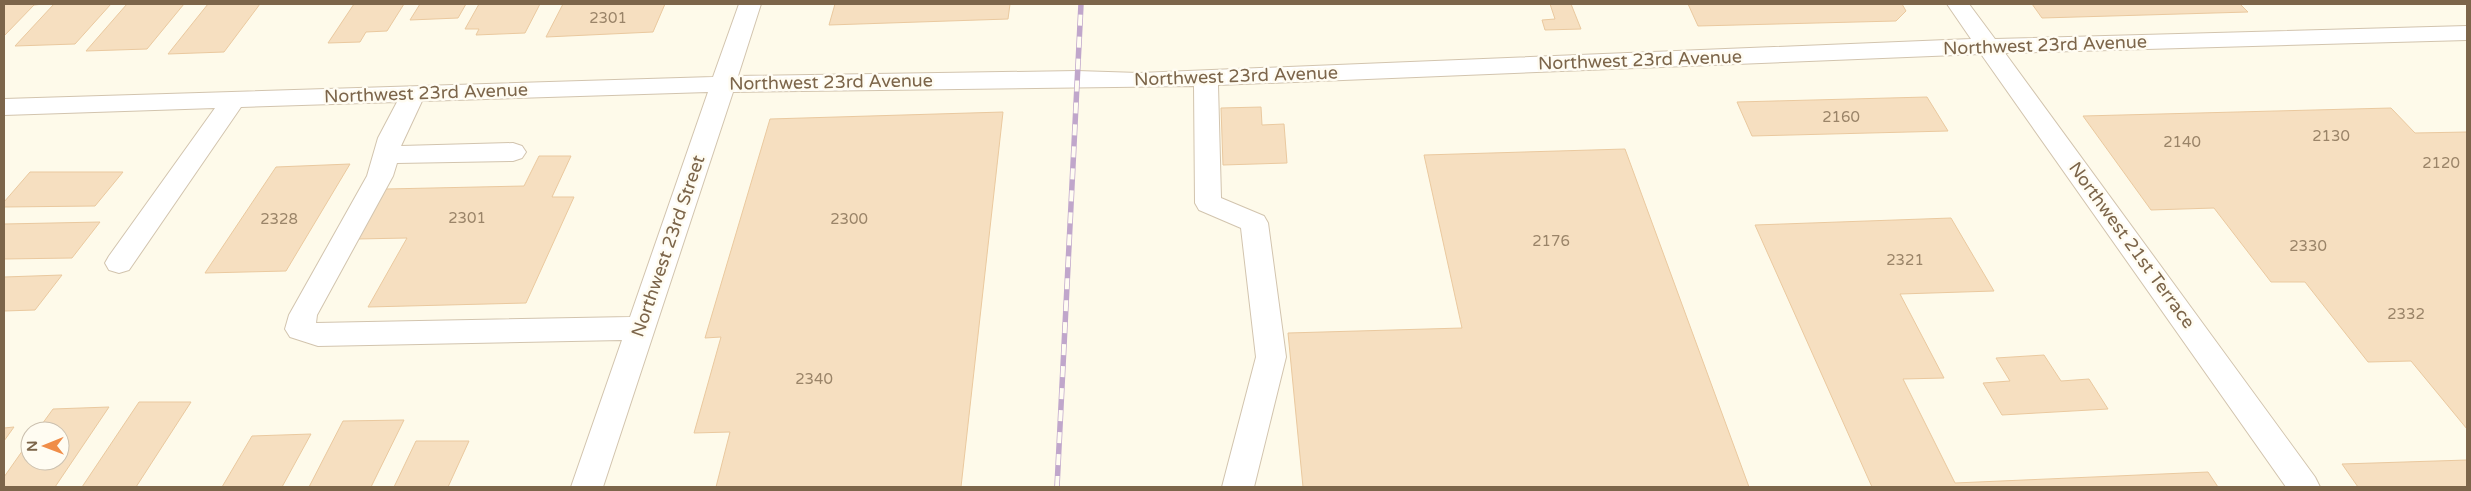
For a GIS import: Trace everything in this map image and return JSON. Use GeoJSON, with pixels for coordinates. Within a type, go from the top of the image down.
{"type":"FeatureCollection","features":[{"type":"Feature","properties":{"kind":"street","name":"Northwest 23rd Street"},"geometry":{"type":"LineString","coordinates":[[587,487],[750,4]]}},
{"type":"Feature","properties":{"kind":"street","name":"Northwest 21st Terrace"},"geometry":{"type":"LineString","coordinates":[[1958,4],[2304,487]]}},
{"type":"Feature","properties":{"kind":"street","name":"Northwest 23rd Avenue"},"geometry":{"type":"LineString","coordinates":[[4,107],[723,84],[1077,79],[1139,81],[1989,46],[2467,33]]}},
{"type":"Feature","properties":{"kind":"street"},"geometry":{"type":"LineString","coordinates":[[1206,78],[1208,204],[1254,223],[1271,357],[1238,487]]}},
{"type":"Feature","properties":{"kind":"street"},"geometry":{"type":"LineString","coordinates":[[414,94],[391,138],[380,176],[303,316],[300,329],[318,335],[641,328]]}},
{"type":"Feature","properties":{"kind":"street"},"geometry":{"type":"LineString","coordinates":[[118,263],[234,99]]}},
{"type":"Feature","properties":{"kind":"street"},"geometry":{"type":"LineString","coordinates":[[387,155],[513,152]]}},
{"type":"Feature","properties":{"kind":"building"},"geometry":{"type":"Polygon","coordinates":[[[4,4],[44,4],[34,5],[4,36],[4,4]]]}},
{"type":"Feature","properties":{"kind":"building"},"geometry":{"type":"Polygon","coordinates":[[[54,4],[111,4],[75,44],[15,46],[54,4]]]}},
{"type":"Feature","properties":{"kind":"building"},"geometry":{"type":"Polygon","coordinates":[[[127,4],[184,4],[147,49],[86,51],[127,4]]]}},
{"type":"Feature","properties":{"kind":"building"},"geometry":{"type":"Polygon","coordinates":[[[208,4],[260,4],[224,52],[168,54],[208,4]]]}},
{"type":"Feature","properties":{"kind":"building"},"geometry":{"type":"Polygon","coordinates":[[[354,4],[404,4],[387,31],[366,32],[360,42],[328,43],[354,4]]]}},
{"type":"Feature","properties":{"kind":"building"},"geometry":{"type":"Polygon","coordinates":[[[420,4],[466,4],[458,18],[410,20],[420,4]]]}},
{"type":"Feature","properties":{"kind":"building"},"geometry":{"type":"Polygon","coordinates":[[[479,4],[540,4],[525,33],[476,35],[479,29],[465,29],[479,4]]]}},
{"type":"Feature","properties":{"kind":"building"},"geometry":{"type":"Polygon","coordinates":[[[563,4],[665,4],[653,32],[546,37],[563,4]]]}},
{"type":"Feature","properties":{"kind":"building"},"geometry":{"type":"Polygon","coordinates":[[[835,4],[1010,4],[1008,19],[829,25],[835,4]]]}},
{"type":"Feature","properties":{"kind":"building"},"geometry":{"type":"Polygon","coordinates":[[[1550,4],[1571,4],[1581,29],[1545,30],[1542,20],[1555,19],[1550,4]]]}},
{"type":"Feature","properties":{"kind":"building"},"geometry":{"type":"Polygon","coordinates":[[[1688,4],[1902,4],[1906,11],[1896,21],[1698,26],[1688,4]]]}},
{"type":"Feature","properties":{"kind":"building"},"geometry":{"type":"Polygon","coordinates":[[[2032,4],[2240,4],[2248,12],[2042,18],[2032,4]]]}},
{"type":"Feature","properties":{"kind":"building"},"geometry":{"type":"Polygon","coordinates":[[[1927,97],[1948,131],[1752,136],[1737,102],[1927,97]]]}},
{"type":"Feature","properties":{"kind":"building"},"geometry":{"type":"Polygon","coordinates":[[[1261,107],[1262,125],[1284,124],[1287,163],[1223,165],[1221,108],[1261,107]]]}},
{"type":"Feature","properties":{"kind":"building"},"geometry":{"type":"Polygon","coordinates":[[[2391,108],[2415,133],[2467,132],[2467,429],[2411,361],[2368,362],[2305,282],[2271,282],[2214,208],[2151,210],[2083,116],[2391,108]]]}},
{"type":"Feature","properties":{"kind":"building"},"geometry":{"type":"Polygon","coordinates":[[[1003,112],[961,487],[716,487],[730,432],[694,433],[721,337],[705,338],[770,119],[1003,112]]]}},
{"type":"Feature","properties":{"kind":"building"},"geometry":{"type":"Polygon","coordinates":[[[1625,149],[1749,487],[1303,487],[1288,333],[1462,328],[1424,155],[1625,149]]]}},
{"type":"Feature","properties":{"kind":"building"},"geometry":{"type":"Polygon","coordinates":[[[539,156],[571,156],[552,197],[574,197],[526,303],[368,307],[407,238],[357,239],[386,189],[524,186],[539,156]]]}},
{"type":"Feature","properties":{"kind":"building"},"geometry":{"type":"Polygon","coordinates":[[[350,164],[286,271],[205,273],[276,167],[350,164]]]}},
{"type":"Feature","properties":{"kind":"building"},"geometry":{"type":"Polygon","coordinates":[[[30,172],[123,172],[95,206],[4,207],[4,202],[30,172]]]}},
{"type":"Feature","properties":{"kind":"building"},"geometry":{"type":"Polygon","coordinates":[[[1951,218],[1994,291],[1900,294],[1944,378],[1903,379],[1955,483],[2208,472],[2218,487],[1872,487],[1755,225],[1951,218]]]}},
{"type":"Feature","properties":{"kind":"building"},"geometry":{"type":"Polygon","coordinates":[[[100,222],[72,258],[4,259],[4,224],[100,222]]]}},
{"type":"Feature","properties":{"kind":"building"},"geometry":{"type":"Polygon","coordinates":[[[62,275],[35,310],[4,311],[4,277],[62,275]]]}},
{"type":"Feature","properties":{"kind":"building"},"geometry":{"type":"Polygon","coordinates":[[[2044,355],[2061,381],[2089,379],[2108,409],[2002,415],[1983,383],[2010,381],[1996,358],[2044,355]]]}},
{"type":"Feature","properties":{"kind":"building"},"geometry":{"type":"Polygon","coordinates":[[[139,402],[191,402],[136,487],[82,487],[139,402]]]}},
{"type":"Feature","properties":{"kind":"building"},"geometry":{"type":"Polygon","coordinates":[[[109,407],[70,465],[70,421],[44,421],[53,409],[109,407]]]}},
{"type":"Feature","properties":{"kind":"building"},"geometry":{"type":"Polygon","coordinates":[[[404,420],[371,487],[309,487],[343,421],[404,420]]]}},
{"type":"Feature","properties":{"kind":"building"},"geometry":{"type":"Polygon","coordinates":[[[14,427],[4,441],[4,428],[14,427]]]}},
{"type":"Feature","properties":{"kind":"building"},"geometry":{"type":"Polygon","coordinates":[[[311,434],[282,487],[222,487],[252,436],[311,434]]]}},
{"type":"Feature","properties":{"kind":"building"},"geometry":{"type":"Polygon","coordinates":[[[416,441],[469,441],[448,487],[394,487],[416,441]]]}},
{"type":"Feature","properties":{"kind":"building"},"geometry":{"type":"Polygon","coordinates":[[[20,454],[20,471],[66,471],[55,487],[4,487],[4,477],[20,454]]]}},
{"type":"Feature","properties":{"kind":"building"},"geometry":{"type":"Polygon","coordinates":[[[2467,460],[2467,487],[2358,487],[2342,464],[2467,460]]]}},
{"type":"Feature","properties":{"kind":"railway"},"geometry":{"type":"LineString","coordinates":[[1057,487],[1081,4]]}}]}
